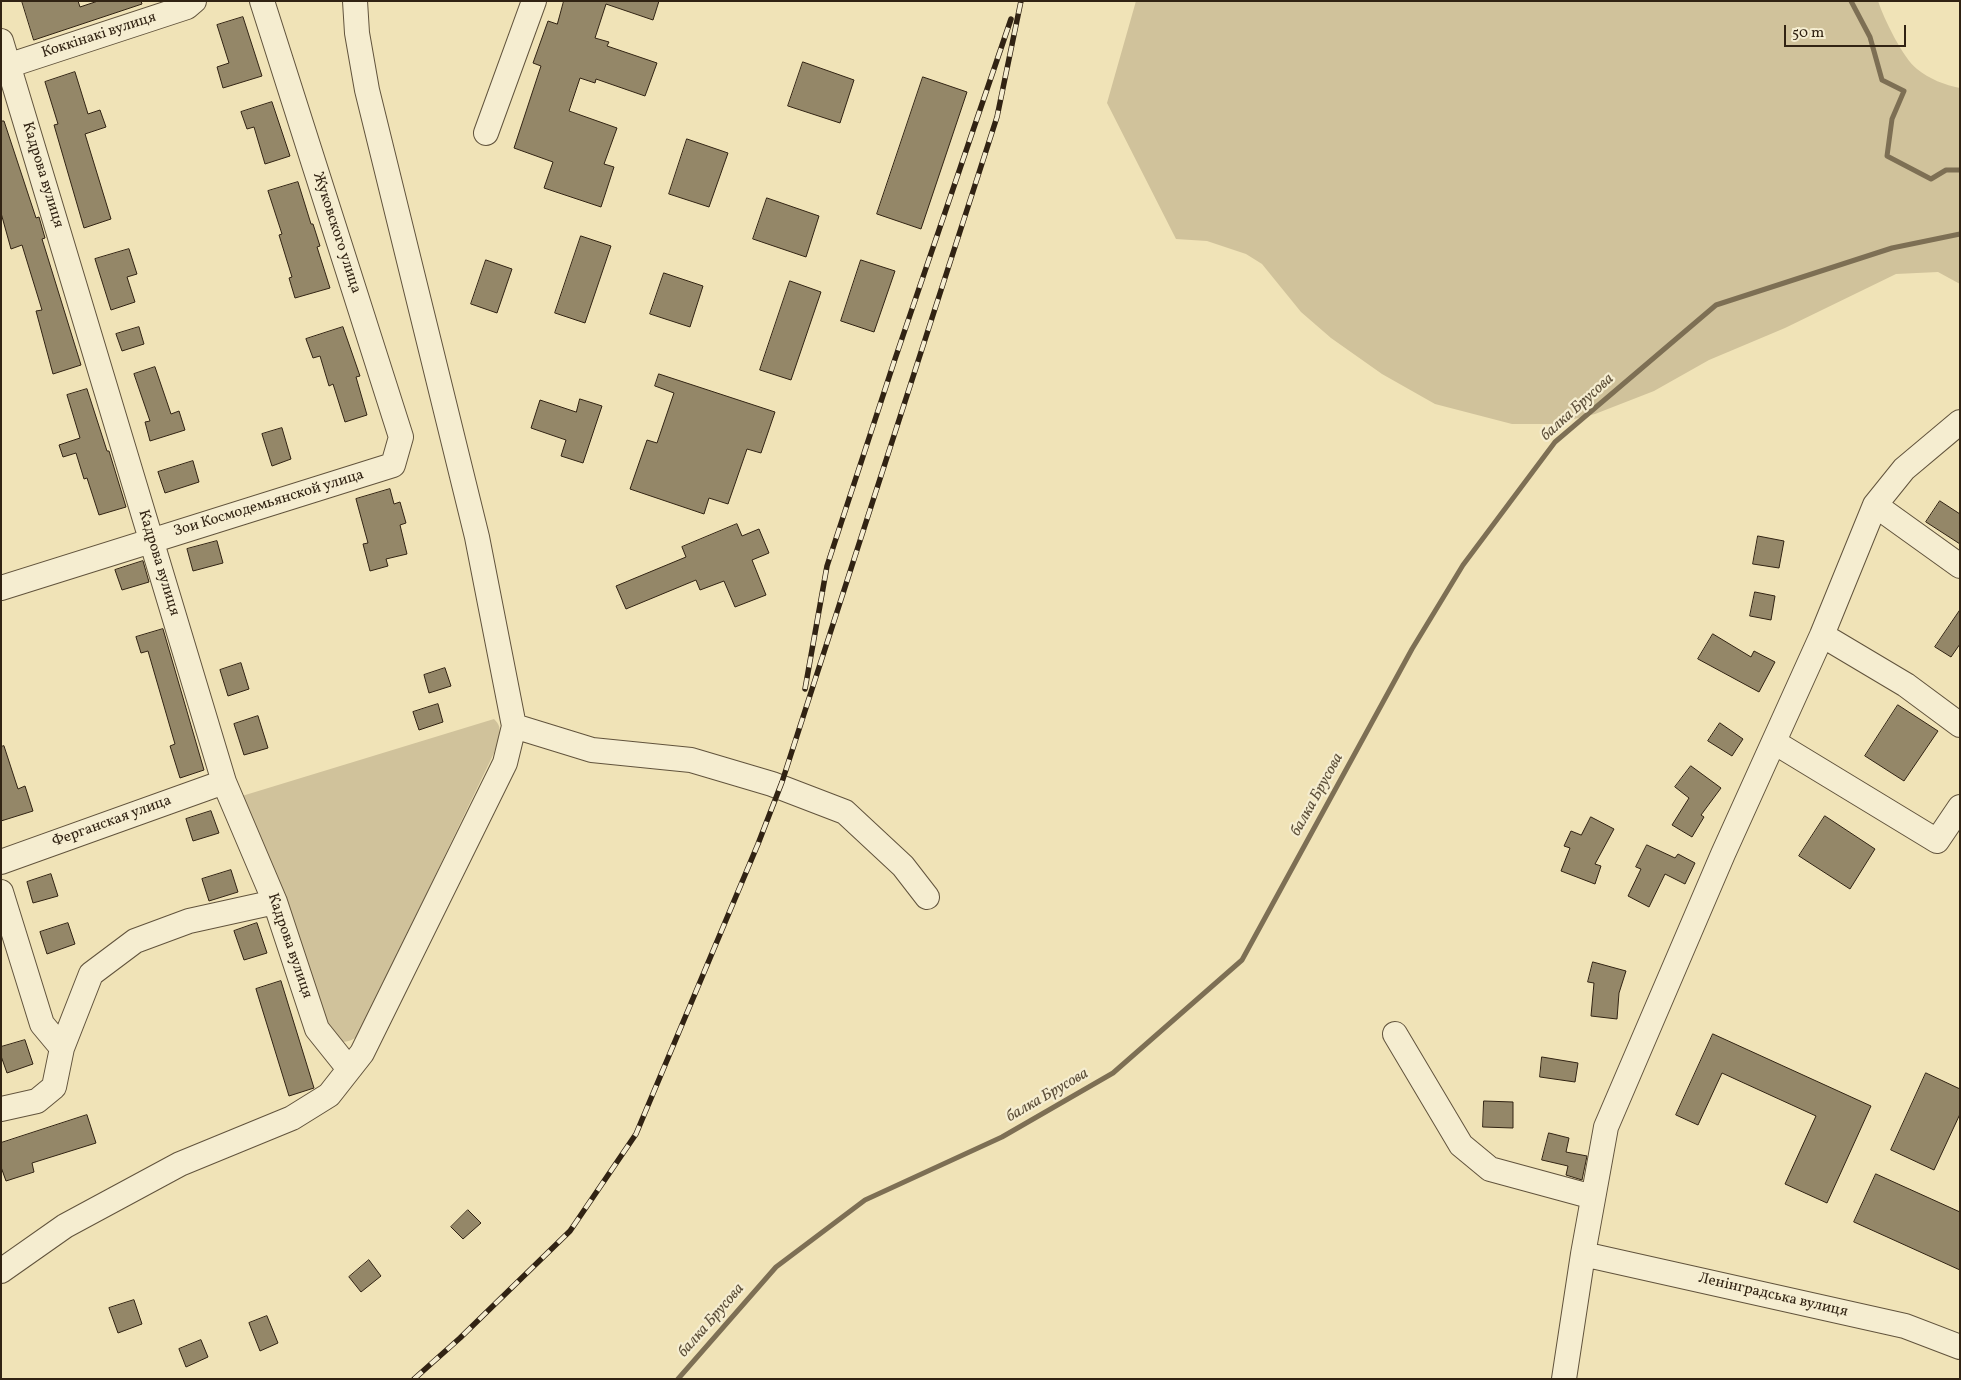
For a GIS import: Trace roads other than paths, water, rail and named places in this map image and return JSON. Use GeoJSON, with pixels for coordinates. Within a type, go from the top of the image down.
{"type":"FeatureCollection","features":[{"type":"Feature","properties":{"kind":"street","name":"Коккінакі вулиця"},"geometry":{"type":"LineString","coordinates":[[5,66],[187,8],[194,1]]}},
{"type":"Feature","properties":{"kind":"street","name":"Жуковского улица"},"geometry":{"type":"LineString","coordinates":[[262,1],[401,437],[393,465]]}},
{"type":"Feature","properties":{"kind":"street"},"geometry":{"type":"LineString","coordinates":[[1,1271],[65,1226],[180,1164],[292,1118],[329,1095],[362,1052],[504,763],[514,726],[477,536],[367,90],[357,33],[355,1]]}},
{"type":"Feature","properties":{"kind":"street"},"geometry":{"type":"LineString","coordinates":[[486,133],[534,1]]}},
{"type":"Feature","properties":{"kind":"street","name":"Кадрова вулиця"},"geometry":{"type":"LineString","coordinates":[[1,42],[5,66],[224,782],[275,902],[317,1029],[348,1069]]}},
{"type":"Feature","properties":{"kind":"street"},"geometry":{"type":"LineString","coordinates":[[1564,1379],[1583,1254],[1606,1128],[1723,854],[1822,635],[1875,506],[1904,469],[1960,422]]}},
{"type":"Feature","properties":{"kind":"street","name":"Зои Космодемьянской улица"},"geometry":{"type":"LineString","coordinates":[[1,588],[393,465]]}},
{"type":"Feature","properties":{"kind":"street"},"geometry":{"type":"LineString","coordinates":[[1875,506],[1960,566]]}},
{"type":"Feature","properties":{"kind":"street"},"geometry":{"type":"LineString","coordinates":[[1822,635],[1906,685],[1960,725]]}},
{"type":"Feature","properties":{"kind":"street"},"geometry":{"type":"LineString","coordinates":[[514,726],[592,750],[692,760],[772,784],[844,812],[903,866],[927,897]]}},
{"type":"Feature","properties":{"kind":"street"},"geometry":{"type":"LineString","coordinates":[[1774,742],[1937,841],[1960,807]]}},
{"type":"Feature","properties":{"kind":"street","name":"Ферганская улица"},"geometry":{"type":"LineString","coordinates":[[1,862],[224,782]]}},
{"type":"Feature","properties":{"kind":"street"},"geometry":{"type":"LineString","coordinates":[[1,892],[42,1024],[62,1048]]}},
{"type":"Feature","properties":{"kind":"street"},"geometry":{"type":"LineString","coordinates":[[1,1109],[37,1101],[54,1087],[62,1048],[91,974],[135,941],[189,921],[275,902]]}},
{"type":"Feature","properties":{"kind":"street"},"geometry":{"type":"LineString","coordinates":[[1395,1034],[1462,1145],[1490,1169],[1594,1197]]}},
{"type":"Feature","properties":{"kind":"street","name":"Ленінградська вулиця"},"geometry":{"type":"LineString","coordinates":[[1583,1254],[1905,1326],[1960,1347]]}},
{"type":"Feature","properties":{"kind":"waterway"},"geometry":{"type":"LineString","coordinates":[[1851,1],[1870,37],[1882,80],[1904,91],[1892,119],[1887,156],[1931,179],[1946,170],[1960,170]]}},
{"type":"Feature","properties":{"kind":"waterway","name":"балка Брусова"},"geometry":{"type":"LineString","coordinates":[[678,1379],[776,1267],[865,1200],[1002,1137],[1113,1073],[1242,960],[1412,649],[1463,565],[1555,442],[1716,305],[1892,248],[1960,234]]}},
{"type":"Feature","properties":{"kind":"railway"},"geometry":{"type":"LineString","coordinates":[[414,1379],[460,1338],[570,1231],[636,1134],[758,844],[782,782],[997,117],[1021,1]]}},
{"type":"Feature","properties":{"kind":"railway"},"geometry":{"type":"LineString","coordinates":[[805,689],[827,566],[895,359],[1011,19]]}}]}
